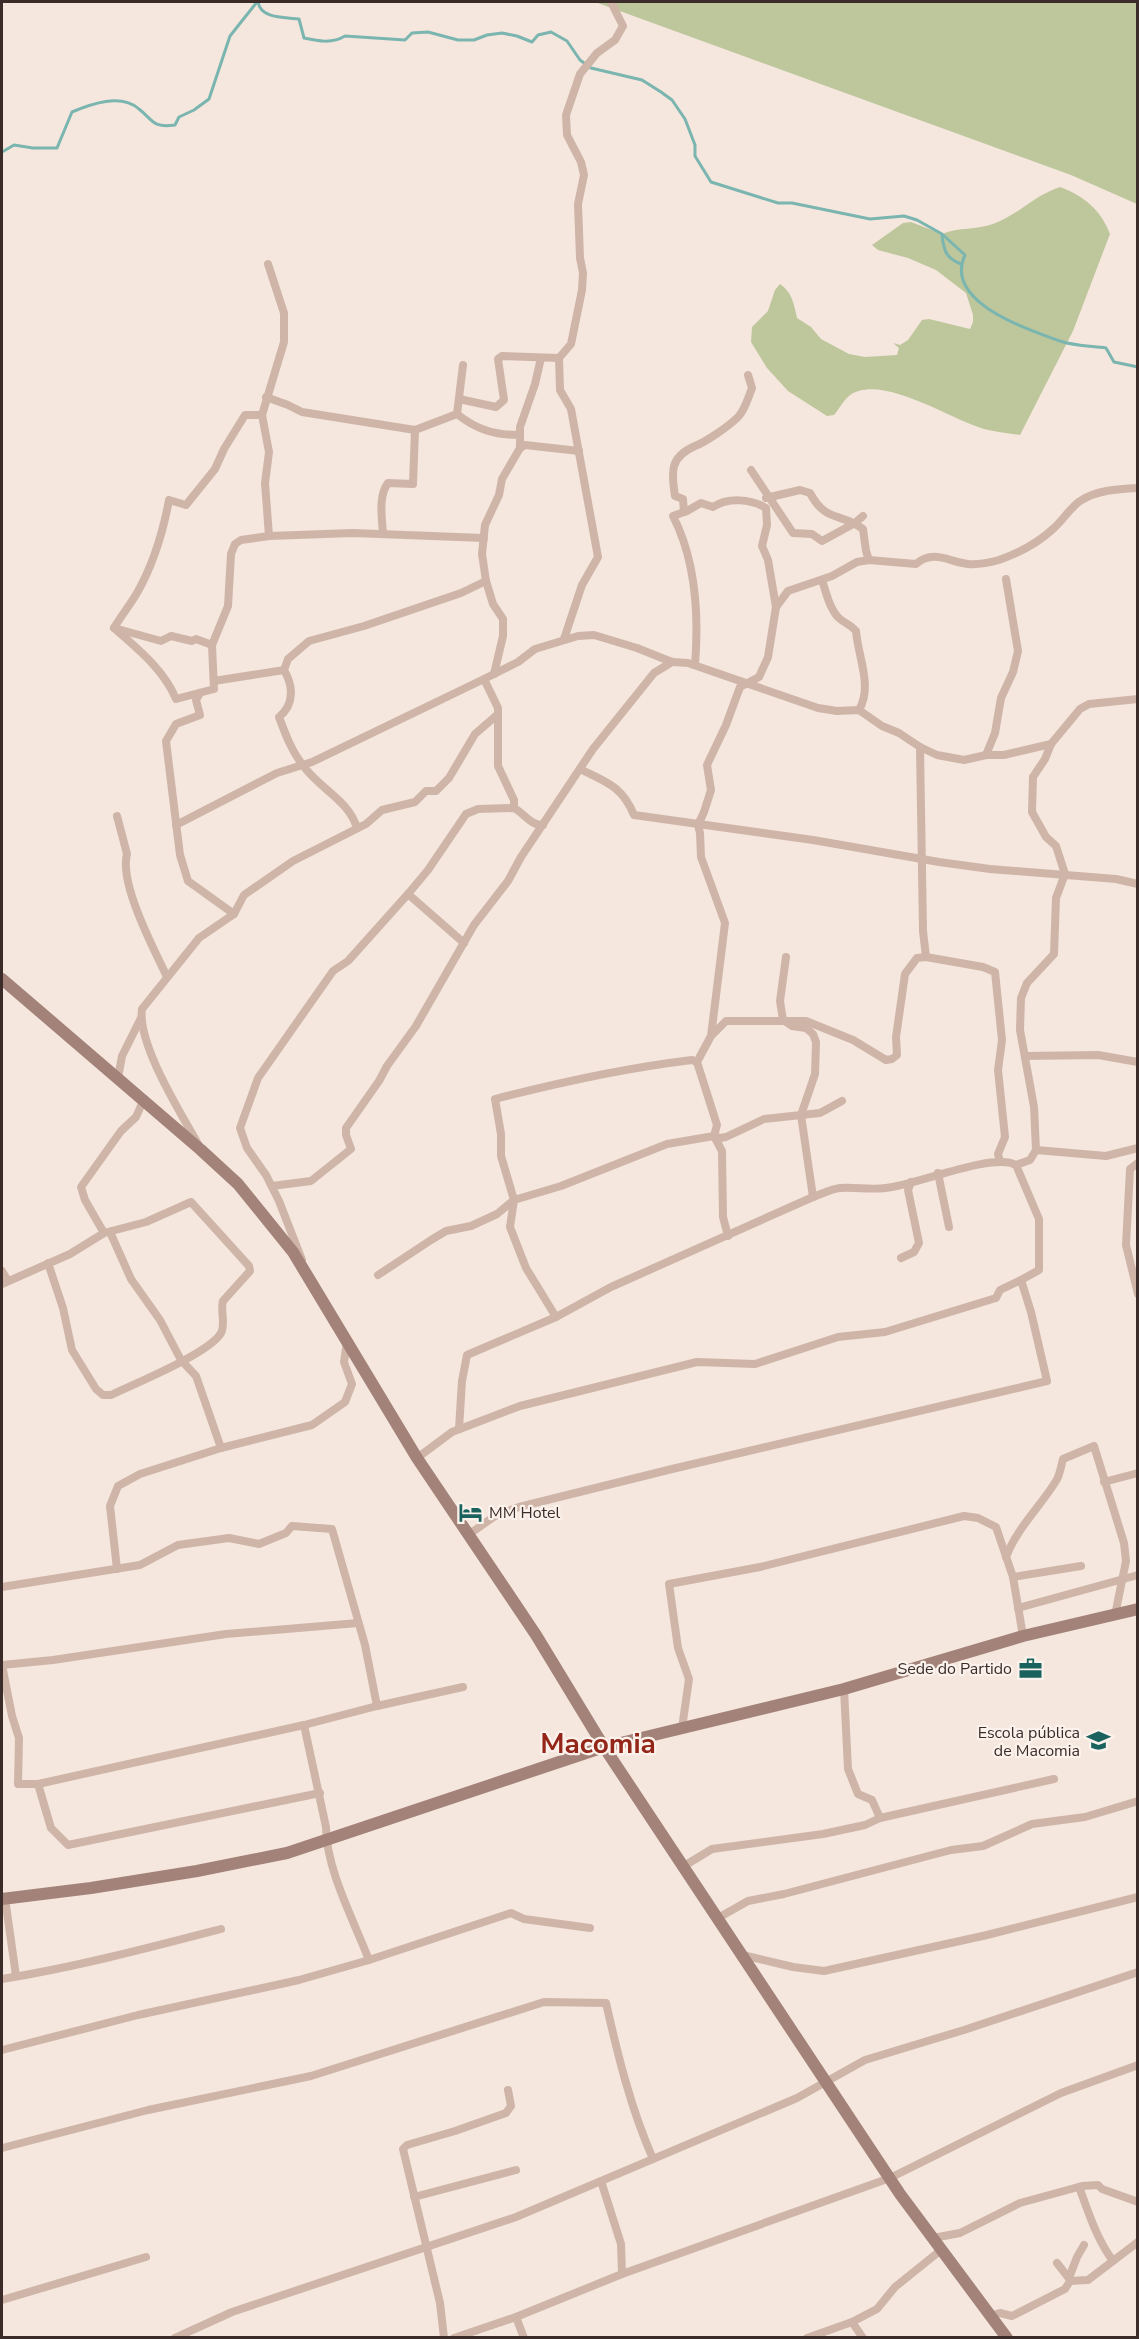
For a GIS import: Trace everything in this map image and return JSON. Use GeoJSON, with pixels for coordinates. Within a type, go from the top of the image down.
{"type":"FeatureCollection","features":[{"type":"Feature","properties":{"kind":"main road"},"geometry":{"type":"LineString","coordinates":[[2,980],[201,1150],[238,1185],[292,1252],[417,1458],[536,1635],[604,1747],[890,2178],[989,2316],[1007,2337]]}},
{"type":"Feature","properties":{"kind":"main road"},"geometry":{"type":"LineString","coordinates":[[3,1899],[91,1888],[228,1866],[287,1853],[604,1747],[844,1689],[1023,1636],[1137,1609]]}},
{"type":"Feature","properties":{"kind":"street"},"geometry":{"type":"LineString","coordinates":[[564,639],[582,585],[598,557],[572,410],[560,390],[559,358],[571,344],[582,290],[583,273],[580,258],[578,204],[584,175],[581,162],[567,135],[566,115],[580,74],[597,53],[615,40],[623,26],[611,2]]}},
{"type":"Feature","properties":{"kind":"street"},"geometry":{"type":"LineString","coordinates":[[268,264],[284,313],[284,342],[262,415],[268,452],[265,483],[269,536]]}},
{"type":"Feature","properties":{"kind":"street"},"geometry":{"type":"LineString","coordinates":[[459,399],[496,407],[504,400],[498,359],[502,356],[559,358]]}},
{"type":"Feature","properties":{"kind":"street"},"geometry":{"type":"LineString","coordinates":[[495,674],[503,636],[503,619],[493,604],[486,581],[482,554],[485,525],[499,495],[502,479],[520,448],[521,421],[535,384],[541,358]]}},
{"type":"Feature","properties":{"kind":"street"},"geometry":{"type":"LineString","coordinates":[[458,414],[464,365]]}},
{"type":"Feature","properties":{"kind":"street"},"geometry":{"type":"LineString","coordinates":[[684,512],[683,499],[675,496],[676,460],[685,450],[697,446],[738,417],[752,388],[748,375]]}},
{"type":"Feature","properties":{"kind":"street"},"geometry":{"type":"LineString","coordinates":[[266,397],[302,412],[415,430],[458,414]]}},
{"type":"Feature","properties":{"kind":"street"},"geometry":{"type":"LineString","coordinates":[[458,414],[471,425],[497,435],[519,435]]}},
{"type":"Feature","properties":{"kind":"street"},"geometry":{"type":"LineString","coordinates":[[114,628],[146,573],[158,545],[170,500],[186,505],[215,469],[224,449],[235,435],[245,415],[262,415]]}},
{"type":"Feature","properties":{"kind":"street"},"geometry":{"type":"LineString","coordinates":[[383,534],[381,506],[385,487],[388,483],[413,484],[415,430]]}},
{"type":"Feature","properties":{"kind":"street"},"geometry":{"type":"LineString","coordinates":[[520,448],[525,446],[579,451]]}},
{"type":"Feature","properties":{"kind":"street"},"geometry":{"type":"LineString","coordinates":[[751,470],[793,533],[812,534],[822,541],[855,523],[863,516]]}},
{"type":"Feature","properties":{"kind":"street"},"geometry":{"type":"LineString","coordinates":[[776,607],[788,591],[832,576],[857,562],[869,560],[916,564],[922,559],[944,556],[965,564],[982,565],[1013,555],[1039,540],[1080,501],[1105,491],[1137,488]]}},
{"type":"Feature","properties":{"kind":"street"},"geometry":{"type":"LineString","coordinates":[[759,504],[769,496],[800,490],[810,494],[817,507],[831,516],[855,523],[863,529],[869,560]]}},
{"type":"Feature","properties":{"kind":"street"},"geometry":{"type":"LineString","coordinates":[[695,665],[697,623],[691,560],[684,538],[673,516],[701,503],[713,507],[726,501],[759,504],[766,508],[768,514],[762,546],[768,560],[776,607],[768,657],[759,677],[740,687],[726,725],[707,765],[711,790],[707,807],[698,825],[701,857],[725,922],[711,1036]]}},
{"type":"Feature","properties":{"kind":"street"},"geometry":{"type":"LineString","coordinates":[[114,628],[161,672],[170,683],[177,699],[214,689],[212,645],[228,606],[231,554],[235,544],[241,540],[312,533],[484,538]]}},
{"type":"Feature","properties":{"kind":"street"},"geometry":{"type":"LineString","coordinates":[[986,755],[995,733],[1001,698],[1018,651],[1006,579]]}},
{"type":"Feature","properties":{"kind":"street"},"geometry":{"type":"LineString","coordinates":[[822,580],[829,601],[839,619],[851,625],[856,631],[865,680],[865,694],[859,710]]}},
{"type":"Feature","properties":{"kind":"street"},"geometry":{"type":"LineString","coordinates":[[357,828],[354,818],[345,807],[302,765],[279,717],[291,701],[290,681],[284,670],[288,659],[309,641],[364,626],[461,593],[486,581]]}},
{"type":"Feature","properties":{"kind":"street"},"geometry":{"type":"LineString","coordinates":[[114,628],[161,641],[171,636],[192,641],[196,639],[212,645]]}},
{"type":"Feature","properties":{"kind":"street"},"geometry":{"type":"LineString","coordinates":[[176,825],[277,773],[325,757],[484,680],[518,662],[535,649],[564,639],[594,635],[672,662],[695,665],[818,708],[837,711],[859,710],[882,726],[937,755],[964,760],[986,755],[1004,755],[1051,744]]}},
{"type":"Feature","properties":{"kind":"street"},"geometry":{"type":"LineString","coordinates":[[272,1186],[310,1181],[351,1149],[346,1128],[416,1026],[474,925],[508,881],[593,749],[654,673],[672,662]]}},
{"type":"Feature","properties":{"kind":"street"},"geometry":{"type":"LineString","coordinates":[[213,681],[284,670]]}},
{"type":"Feature","properties":{"kind":"street"},"geometry":{"type":"LineString","coordinates":[[484,680],[498,708],[498,766],[514,800],[514,808]]}},
{"type":"Feature","properties":{"kind":"street"},"geometry":{"type":"LineString","coordinates":[[200,693],[196,700],[200,715],[176,724],[166,741],[180,855],[188,881],[234,914]]}},
{"type":"Feature","properties":{"kind":"street"},"geometry":{"type":"LineString","coordinates":[[459,1429],[462,1381],[467,1355],[556,1317],[611,1287],[838,1188],[887,1188],[938,1173],[1000,1162],[1016,1165],[1030,1160],[1036,1150],[1034,1107],[1020,1030],[1022,998],[1027,984],[1054,954],[1056,898],[1065,874],[1056,846],[1046,837],[1032,812],[1033,777],[1045,759],[1051,744],[1080,709],[1089,704],[1137,699]]}},
{"type":"Feature","properties":{"kind":"street"},"geometry":{"type":"LineString","coordinates":[[118,1078],[122,1056],[141,1018],[142,1009],[199,938],[234,914],[244,895],[293,861],[357,828],[382,810],[415,802],[426,791],[436,791],[449,778],[476,734],[497,716]]}},
{"type":"Feature","properties":{"kind":"street"},"geometry":{"type":"LineString","coordinates":[[920,747],[922,888],[926,957]]}},
{"type":"Feature","properties":{"kind":"street"},"geometry":{"type":"LineString","coordinates":[[579,769],[616,787],[629,802],[634,815],[813,840],[990,869],[1116,879],[1137,884]]}},
{"type":"Feature","properties":{"kind":"street"},"geometry":{"type":"LineString","coordinates":[[306,1275],[272,1186],[247,1148],[240,1128],[258,1078],[333,971],[348,960],[408,894],[428,870],[466,814],[478,809],[514,808],[536,825],[543,825]]}},
{"type":"Feature","properties":{"kind":"street"},"geometry":{"type":"LineString","coordinates":[[117,816],[127,854],[125,860],[129,884],[138,913],[167,977]]}},
{"type":"Feature","properties":{"kind":"street"},"geometry":{"type":"LineString","coordinates":[[408,894],[464,943]]}},
{"type":"Feature","properties":{"kind":"street"},"geometry":{"type":"LineString","coordinates":[[786,957],[780,1000],[783,1020],[792,1026],[806,1028],[813,1034],[816,1042],[815,1074],[801,1115],[813,1197]]}},
{"type":"Feature","properties":{"kind":"street"},"geometry":{"type":"LineString","coordinates":[[728,1236],[723,1217],[722,1151],[714,1136],[717,1125],[697,1062],[711,1036],[726,1021],[806,1021],[853,1040],[886,1060],[892,1059],[897,1055],[898,1049],[896,1037],[905,974],[917,958],[926,957],[983,967],[995,972],[1002,1040],[998,1070],[1005,1137],[998,1154],[1000,1162]]}},
{"type":"Feature","properties":{"kind":"street"},"geometry":{"type":"LineString","coordinates":[[141,1018],[150,1049],[164,1083],[201,1150]]}},
{"type":"Feature","properties":{"kind":"street"},"geometry":{"type":"LineString","coordinates":[[1025,1056],[1098,1055],[1137,1062]]}},
{"type":"Feature","properties":{"kind":"street"},"geometry":{"type":"LineString","coordinates":[[103,1065],[122,1056]]}},
{"type":"Feature","properties":{"kind":"street"},"geometry":{"type":"LineString","coordinates":[[556,1317],[526,1268],[510,1227],[514,1200],[501,1156],[501,1134],[495,1099],[637,1067],[692,1060],[697,1062]]}},
{"type":"Feature","properties":{"kind":"street"},"geometry":{"type":"LineString","coordinates":[[144,1099],[136,1117],[121,1131],[81,1186],[85,1200],[107,1232],[131,1279],[160,1320],[181,1360],[196,1376],[221,1448]]}},
{"type":"Feature","properties":{"kind":"street"},"geometry":{"type":"LineString","coordinates":[[378,1275],[446,1231],[471,1226],[497,1214],[514,1200],[561,1186],[586,1174],[667,1144],[714,1136],[726,1137],[764,1119],[820,1113],[842,1101]]}},
{"type":"Feature","properties":{"kind":"street"},"geometry":{"type":"LineString","coordinates":[[1036,1150],[1106,1156],[1137,1148]]}},
{"type":"Feature","properties":{"kind":"street"},"geometry":{"type":"LineString","coordinates":[[1137,1162],[1130,1169],[1126,1245],[1137,1294]]}},
{"type":"Feature","properties":{"kind":"street"},"geometry":{"type":"LineString","coordinates":[[417,1458],[452,1432],[520,1406],[697,1362],[755,1364],[838,1337],[885,1332],[996,1298],[1000,1290],[1039,1270],[1039,1219],[1016,1165]]}},
{"type":"Feature","properties":{"kind":"street"},"geometry":{"type":"LineString","coordinates":[[938,1173],[949,1227]]}},
{"type":"Feature","properties":{"kind":"street"},"geometry":{"type":"LineString","coordinates":[[901,1257],[914,1252],[919,1243],[908,1190],[911,1182]]}},
{"type":"Feature","properties":{"kind":"street"},"geometry":{"type":"LineString","coordinates":[[2,1270],[5,1282],[48,1263],[70,1254],[107,1232],[146,1222],[191,1202],[249,1266],[250,1271],[223,1301],[223,1329],[218,1337],[197,1353],[111,1395],[103,1395],[96,1389],[72,1350],[63,1308],[48,1263]]}},
{"type":"Feature","properties":{"kind":"street"},"geometry":{"type":"LineString","coordinates":[[468,1535],[495,1516],[519,1507],[683,1466],[1047,1381],[1021,1280]]}},
{"type":"Feature","properties":{"kind":"street"},"geometry":{"type":"LineString","coordinates":[[117,1569],[110,1506],[118,1486],[140,1474],[221,1448],[312,1425],[345,1402],[352,1384],[344,1362],[347,1342]]}},
{"type":"Feature","properties":{"kind":"street"},"geometry":{"type":"LineString","coordinates":[[1006,1557],[1010,1546],[1037,1505],[1057,1480],[1063,1459],[1094,1446],[1124,1543],[1126,1561],[1114,1615]]}},
{"type":"Feature","properties":{"kind":"street"},"geometry":{"type":"LineString","coordinates":[[1104,1482],[1137,1473]]}},
{"type":"Feature","properties":{"kind":"street"},"geometry":{"type":"LineString","coordinates":[[682,1728],[689,1679],[678,1648],[669,1584],[760,1567],[964,1516],[978,1518],[996,1527],[1013,1577],[1023,1636]]}},
{"type":"Feature","properties":{"kind":"street"},"geometry":{"type":"LineString","coordinates":[[2,1587],[140,1565],[178,1545],[229,1538],[259,1544],[286,1533],[292,1526],[332,1529],[365,1645],[377,1706]]}},
{"type":"Feature","properties":{"kind":"street"},"geometry":{"type":"LineString","coordinates":[[1013,1577],[1081,1566]]}},
{"type":"Feature","properties":{"kind":"street"},"geometry":{"type":"LineString","coordinates":[[1018,1608],[1137,1575]]}},
{"type":"Feature","properties":{"kind":"street"},"geometry":{"type":"LineString","coordinates":[[358,1623],[226,1634],[53,1660],[2,1665],[12,1716],[19,1738],[18,1784],[38,1784],[463,1687]]}},
{"type":"Feature","properties":{"kind":"street"},"geometry":{"type":"LineString","coordinates":[[844,1689],[848,1769],[858,1794],[872,1800],[880,1818]]}},
{"type":"Feature","properties":{"kind":"street"},"geometry":{"type":"LineString","coordinates":[[304,1725],[327,1827],[326,1840],[337,1877],[369,1960]]}},
{"type":"Feature","properties":{"kind":"street"},"geometry":{"type":"LineString","coordinates":[[684,1866],[712,1849],[823,1834],[865,1825],[880,1818],[1054,1779]]}},
{"type":"Feature","properties":{"kind":"street"},"geometry":{"type":"LineString","coordinates":[[38,1784],[51,1828],[68,1845],[320,1794]]}},
{"type":"Feature","properties":{"kind":"street"},"geometry":{"type":"LineString","coordinates":[[718,1918],[748,1901],[784,1894],[951,1850],[983,1846],[1032,1824],[1085,1817],[1137,1801]]}},
{"type":"Feature","properties":{"kind":"street"},"geometry":{"type":"LineString","coordinates":[[743,1955],[793,1967],[824,1971],[987,1935],[1137,1898]]}},
{"type":"Feature","properties":{"kind":"street"},"geometry":{"type":"LineString","coordinates":[[3,1899],[16,1976]]}},
{"type":"Feature","properties":{"kind":"street"},"geometry":{"type":"LineString","coordinates":[[2,2050],[138,2014],[299,1980],[369,1960],[511,1913],[525,1919],[590,1928]]}},
{"type":"Feature","properties":{"kind":"street"},"geometry":{"type":"LineString","coordinates":[[2,1979],[101,1960],[222,1929]]}},
{"type":"Feature","properties":{"kind":"street"},"geometry":{"type":"LineString","coordinates":[[175,2337],[232,2312],[516,2217],[797,2098],[865,2060],[964,2030],[1137,1972]]}},
{"type":"Feature","properties":{"kind":"street"},"geometry":{"type":"LineString","coordinates":[[2,2148],[148,2110],[311,2076],[544,2002],[554,2002],[606,2003],[619,2060],[638,2124],[653,2159]]}},
{"type":"Feature","properties":{"kind":"street"},"geometry":{"type":"LineString","coordinates":[[454,2337],[516,2317],[622,2274],[890,2178],[1061,2093],[1137,2065]]}},
{"type":"Feature","properties":{"kind":"street"},"geometry":{"type":"LineString","coordinates":[[444,2337],[440,2303],[402,2148],[506,2113],[511,2106],[508,2090]]}},
{"type":"Feature","properties":{"kind":"street"},"geometry":{"type":"LineString","coordinates":[[414,2197],[516,2170]]}},
{"type":"Feature","properties":{"kind":"street"},"geometry":{"type":"LineString","coordinates":[[601,2181],[621,2244],[622,2274]]}},
{"type":"Feature","properties":{"kind":"street"},"geometry":{"type":"LineString","coordinates":[[933,2238],[960,2233],[1020,2203],[1079,2187],[1098,2185],[1102,2189],[1137,2202]]}},
{"type":"Feature","properties":{"kind":"street"},"geometry":{"type":"LineString","coordinates":[[1079,2187],[1089,2216],[1113,2261]]}},
{"type":"Feature","properties":{"kind":"street"},"geometry":{"type":"LineString","coordinates":[[1057,2263],[1071,2279],[1088,2280],[1137,2242]]}},
{"type":"Feature","properties":{"kind":"street"},"geometry":{"type":"LineString","coordinates":[[989,2316],[1000,2313],[1012,2316],[1065,2289],[1084,2245]]}},
{"type":"Feature","properties":{"kind":"street"},"geometry":{"type":"LineString","coordinates":[[807,2337],[852,2322],[877,2309],[895,2287],[941,2250]]}},
{"type":"Feature","properties":{"kind":"street"},"geometry":{"type":"LineString","coordinates":[[2,2300],[146,2257]]}},
{"type":"Feature","properties":{"kind":"street"},"geometry":{"type":"LineString","coordinates":[[516,2317],[524,2337]]}},
{"type":"Feature","properties":{"kind":"street"},"geometry":{"type":"LineString","coordinates":[[852,2322],[863,2337]]}},
{"type":"Feature","properties":{"kind":"green space"},"geometry":{"type":"Polygon","coordinates":[[[595,2],[1137,2],[1137,204],[1071,175],[595,2]]]}},
{"type":"Feature","properties":{"kind":"green space"},"geometry":{"type":"Polygon","coordinates":[[[1060,187],[1091,205],[1102,218],[1110,234],[1073,331],[1020,435],[984,429],[916,400],[879,390],[862,390],[849,396],[834,415],[827,416],[788,391],[767,368],[751,342],[752,327],[768,311],[775,290],[780,284],[790,295],[797,318],[811,327],[821,339],[849,354],[865,357],[897,355],[899,348],[893,343],[900,345],[908,340],[922,320],[929,319],[970,329],[973,315],[966,293],[936,270],[908,258],[878,250],[872,245],[903,223],[911,222],[942,234],[993,224],[1060,187]]]}},
{"type":"Feature","properties":{"kind":"waterway"},"geometry":{"type":"LineString","coordinates":[[2,152],[14,145],[57,148],[72,112],[106,102],[132,104],[154,123],[175,125],[179,117],[209,99],[230,36],[257,2]]}},
{"type":"Feature","properties":{"kind":"waterway"},"geometry":{"type":"LineString","coordinates":[[258,2],[260,8],[268,14],[299,19],[304,38],[320,41],[330,41],[345,36],[405,40],[412,33],[428,32],[458,40],[474,40],[502,33],[532,42],[538,35],[551,32],[567,41],[580,60],[591,68],[642,80],[672,100],[685,119],[695,145],[695,156],[711,182],[778,203],[792,203],[870,219],[904,216],[917,220],[942,234],[965,255],[961,272],[966,287],[992,312],[1029,330],[1060,341],[1106,348],[1114,362],[1138,367]]}},
{"type":"Feature","properties":{"kind":"waterway"},"geometry":{"type":"LineString","coordinates":[[942,236],[947,253],[961,264]]}},
{"type":"Feature","properties":{"kind":"place","name":"MM Hotel"},"geometry":{"type":"Point","coordinates":[471,1512]}},
{"type":"Feature","properties":{"kind":"place","name":"Sede do Partido"},"geometry":{"type":"Point","coordinates":[1030,1668]}},
{"type":"Feature","properties":{"kind":"place","name":"Escola pública de Macomia"},"geometry":{"type":"Point","coordinates":[1098,1741]}},
{"type":"Feature","properties":{"kind":"district","name":"Macomia"},"geometry":{"type":"Point","coordinates":[598,1743]}}]}
